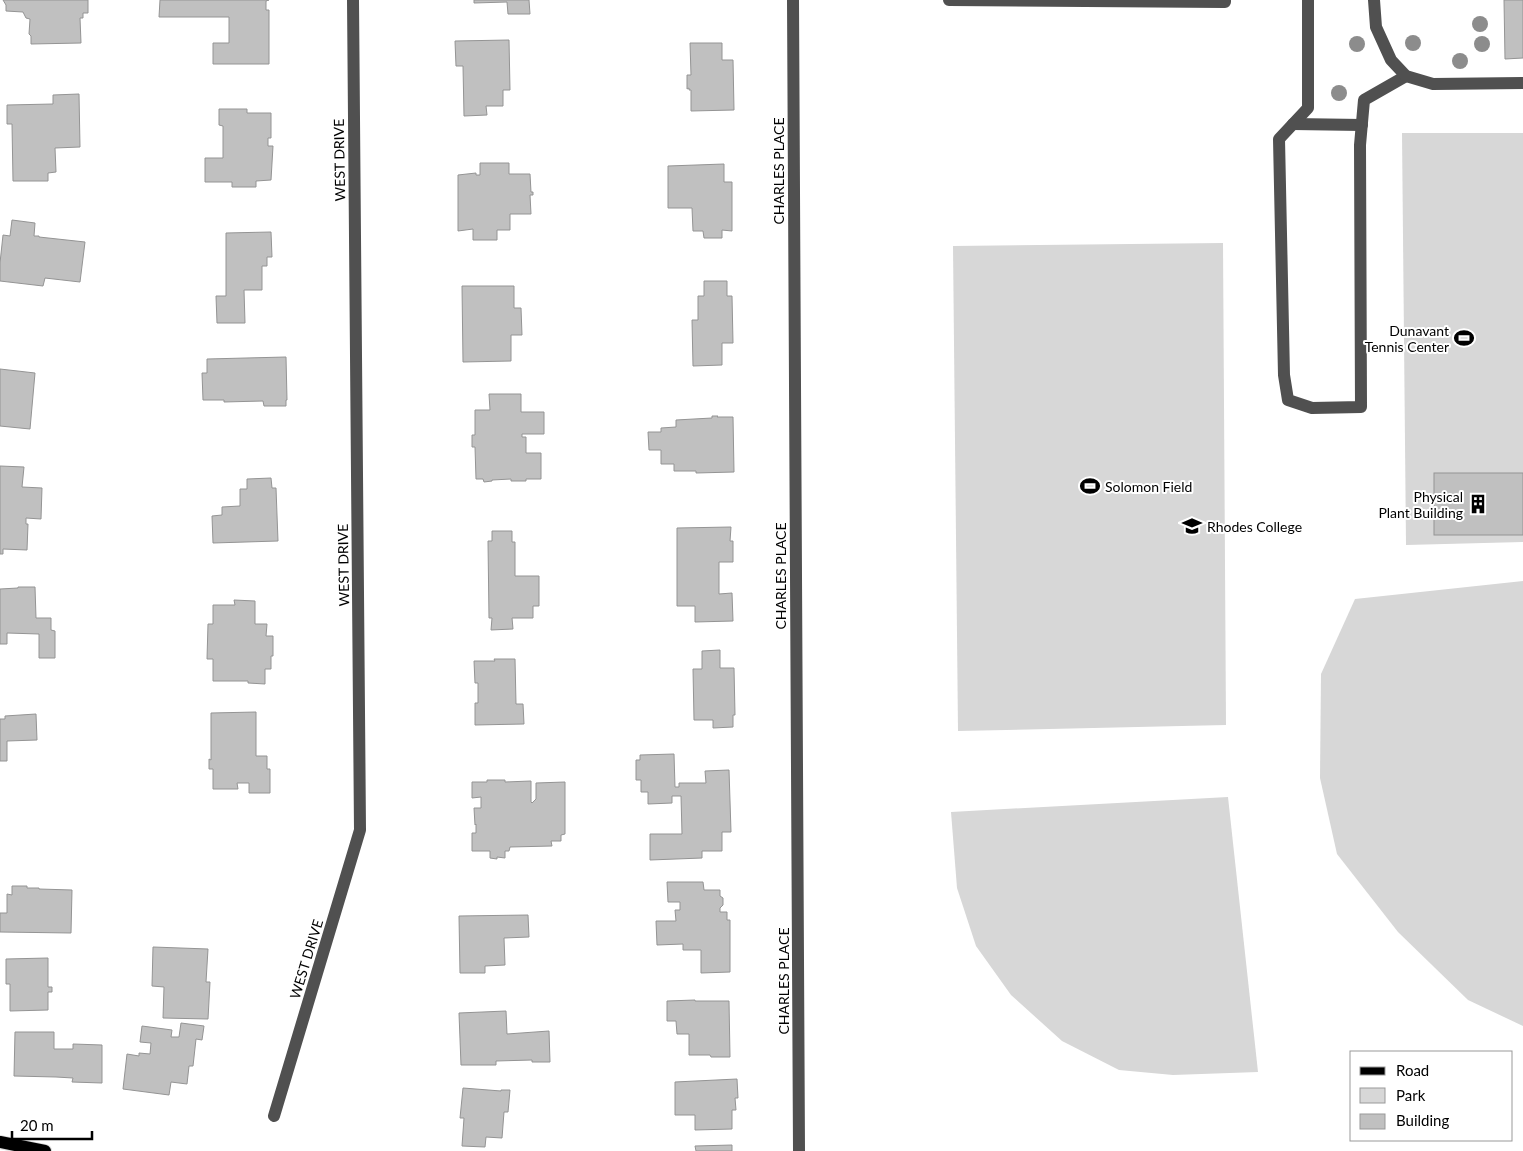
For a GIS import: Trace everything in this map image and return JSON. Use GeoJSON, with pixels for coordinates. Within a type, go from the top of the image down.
{"type":"FeatureCollection","features":[{"type":"Feature","properties":{"kind":"main road"},"geometry":{"type":"LineString","coordinates":[[0,1142],[45,1151]]}},
{"type":"Feature","properties":{"kind":"street","name":"WEST DRIVE"},"geometry":{"type":"LineString","coordinates":[[274,1116],[360,830],[353,0]]}},
{"type":"Feature","properties":{"kind":"street","name":"CHARLES PLACE"},"geometry":{"type":"LineString","coordinates":[[792,0],[799,1151]]}},
{"type":"Feature","properties":{"kind":"street"},"geometry":{"type":"LineString","coordinates":[[948,0],[1225,2],[1225,0]]}},
{"type":"Feature","properties":{"kind":"street"},"geometry":{"type":"LineString","coordinates":[[1308,0],[1308,108],[1279,139],[1284,375],[1288,400],[1312,408],[1361,407],[1360,145],[1364,100],[1406,76]]}},
{"type":"Feature","properties":{"kind":"street"},"geometry":{"type":"LineString","coordinates":[[1374,0],[1376,27],[1391,60],[1406,76],[1433,84],[1523,83]]}},
{"type":"Feature","properties":{"kind":"street"},"geometry":{"type":"LineString","coordinates":[[1293,124],[1362,125]]}},
{"type":"Feature","properties":{"kind":"green space","name":"Dunavant Tennis Center"},"geometry":{"type":"Polygon","coordinates":[[[1402,133],[1523,133],[1523,542],[1406,545],[1402,133]]]}},
{"type":"Feature","properties":{"kind":"green space","name":"Solomon Field"},"geometry":{"type":"Polygon","coordinates":[[[1223,243],[1226,725],[958,731],[953,246],[1223,243]]]}},
{"type":"Feature","properties":{"kind":"green space"},"geometry":{"type":"Polygon","coordinates":[[[1523,581],[1523,1026],[1468,1000],[1398,932],[1337,854],[1320,778],[1321,674],[1355,599],[1523,581]]]}},
{"type":"Feature","properties":{"kind":"green space"},"geometry":{"type":"Polygon","coordinates":[[[1228,797],[1258,1072],[1173,1075],[1119,1070],[1062,1041],[1011,995],[976,946],[957,888],[951,812],[1228,797]]]}},
{"type":"Feature","properties":{"kind":"building"},"geometry":{"type":"Polygon","coordinates":[[[3,0],[88,0],[88,13],[83,13],[83,18],[80,18],[81,43],[31,44],[31,36],[29,34],[30,19],[26,18],[23,12],[6,11],[6,5],[3,0]]]}},
{"type":"Feature","properties":{"kind":"building"},"geometry":{"type":"Polygon","coordinates":[[[160,0],[269,0],[266,1],[266,10],[269,10],[269,64],[213,64],[213,43],[229,43],[229,17],[159,17],[160,0]]]}},
{"type":"Feature","properties":{"kind":"building"},"geometry":{"type":"Polygon","coordinates":[[[474,0],[529,0],[530,14],[508,14],[507,2],[474,3],[474,0]]]}},
{"type":"Feature","properties":{"kind":"building"},"geometry":{"type":"Polygon","coordinates":[[[1504,0],[1523,0],[1523,58],[1505,59],[1504,0]]]}},
{"type":"Feature","properties":{"kind":"building"},"geometry":{"type":"Polygon","coordinates":[[[509,40],[510,90],[503,90],[503,106],[486,106],[487,115],[464,116],[463,66],[456,66],[455,41],[509,40]]]}},
{"type":"Feature","properties":{"kind":"building"},"geometry":{"type":"Polygon","coordinates":[[[690,43],[722,43],[722,60],[733,60],[734,110],[691,111],[691,90],[687,89],[687,75],[691,75],[690,43]]]}},
{"type":"Feature","properties":{"kind":"building"},"geometry":{"type":"Polygon","coordinates":[[[79,94],[80,147],[55,148],[56,172],[48,173],[48,181],[13,181],[12,124],[7,124],[7,105],[53,104],[53,95],[79,94]]]}},
{"type":"Feature","properties":{"kind":"building"},"geometry":{"type":"Polygon","coordinates":[[[219,109],[247,109],[247,113],[271,113],[271,138],[268,138],[268,146],[273,146],[271,180],[256,181],[256,187],[232,187],[232,182],[205,182],[205,158],[223,158],[223,126],[219,125],[219,109]]]}},
{"type":"Feature","properties":{"kind":"building"},"geometry":{"type":"Polygon","coordinates":[[[480,163],[509,163],[509,174],[530,174],[531,192],[533,192],[533,195],[530,195],[531,214],[510,214],[510,230],[497,230],[497,240],[473,240],[473,229],[458,231],[458,175],[476,173],[476,175],[480,175],[480,163]]]}},
{"type":"Feature","properties":{"kind":"building"},"geometry":{"type":"Polygon","coordinates":[[[724,164],[724,182],[732,182],[732,231],[722,230],[722,238],[704,238],[703,231],[693,231],[692,208],[668,208],[668,166],[724,164]]]}},
{"type":"Feature","properties":{"kind":"building"},"geometry":{"type":"Polygon","coordinates":[[[12,220],[35,223],[34,236],[85,242],[80,282],[45,278],[43,286],[0,281],[3,235],[10,236],[12,220]]]}},
{"type":"Feature","properties":{"kind":"building"},"geometry":{"type":"Polygon","coordinates":[[[271,232],[272,257],[267,257],[267,266],[262,266],[262,290],[244,290],[245,323],[217,323],[216,296],[226,296],[226,233],[271,232]]]}},
{"type":"Feature","properties":{"kind":"building"},"geometry":{"type":"Polygon","coordinates":[[[704,281],[727,281],[727,296],[732,296],[733,343],[722,343],[722,365],[693,366],[692,320],[698,320],[698,296],[704,296],[704,281]]]}},
{"type":"Feature","properties":{"kind":"building"},"geometry":{"type":"Polygon","coordinates":[[[462,286],[514,286],[514,308],[521,308],[522,335],[511,335],[511,361],[463,362],[462,286]]]}},
{"type":"Feature","properties":{"kind":"building"},"geometry":{"type":"Polygon","coordinates":[[[286,357],[286,406],[264,406],[263,401],[224,402],[224,400],[203,400],[202,373],[207,373],[207,359],[286,357]]]}},
{"type":"Feature","properties":{"kind":"building"},"geometry":{"type":"Polygon","coordinates":[[[0,369],[35,373],[30,429],[0,426],[0,369]]]}},
{"type":"Feature","properties":{"kind":"building"},"geometry":{"type":"Polygon","coordinates":[[[489,394],[521,394],[521,412],[544,412],[544,434],[522,434],[522,437],[526,437],[526,453],[541,453],[541,479],[526,479],[526,481],[511,481],[511,479],[492,480],[484,482],[483,479],[476,479],[475,447],[472,447],[472,435],[475,435],[475,410],[490,410],[489,394]]]}},
{"type":"Feature","properties":{"kind":"building"},"geometry":{"type":"Polygon","coordinates":[[[712,416],[733,417],[734,472],[696,473],[696,471],[674,471],[674,464],[661,464],[661,450],[649,450],[648,432],[661,432],[661,428],[676,427],[676,420],[712,418],[712,416]]]}},
{"type":"Feature","properties":{"kind":"building"},"geometry":{"type":"Polygon","coordinates":[[[0,466],[24,467],[22,487],[42,488],[41,519],[26,518],[26,524],[28,524],[27,550],[3,549],[3,554],[0,554],[0,466]]]}},
{"type":"Feature","properties":{"kind":"building","name":"Physical Plant Building"},"geometry":{"type":"Polygon","coordinates":[[[1434,473],[1523,473],[1523,535],[1434,535],[1434,473]]]}},
{"type":"Feature","properties":{"kind":"building"},"geometry":{"type":"Polygon","coordinates":[[[271,478],[272,488],[276,488],[278,541],[213,543],[212,516],[222,515],[222,507],[240,506],[240,489],[247,489],[247,479],[271,478]]]}},
{"type":"Feature","properties":{"kind":"building"},"geometry":{"type":"Polygon","coordinates":[[[731,527],[730,541],[733,541],[733,562],[719,562],[719,594],[732,593],[733,621],[695,622],[695,606],[677,606],[677,528],[731,527]]]}},
{"type":"Feature","properties":{"kind":"building"},"geometry":{"type":"Polygon","coordinates":[[[492,531],[512,531],[512,542],[515,542],[515,576],[539,576],[539,606],[533,606],[533,618],[512,618],[513,629],[491,630],[492,618],[489,618],[488,541],[492,541],[492,531]]]}},
{"type":"Feature","properties":{"kind":"building"},"geometry":{"type":"Polygon","coordinates":[[[35,587],[36,618],[51,618],[51,630],[55,631],[55,658],[39,658],[39,634],[7,633],[7,644],[0,644],[0,589],[35,587]]]}},
{"type":"Feature","properties":{"kind":"building"},"geometry":{"type":"Polygon","coordinates":[[[234,600],[255,601],[255,624],[267,624],[266,636],[273,636],[271,669],[265,669],[265,684],[248,683],[248,681],[213,681],[213,659],[207,659],[208,624],[213,624],[213,605],[235,605],[234,600]]]}},
{"type":"Feature","properties":{"kind":"building"},"geometry":{"type":"Polygon","coordinates":[[[720,650],[720,668],[734,668],[735,715],[733,715],[733,727],[713,728],[713,720],[694,720],[693,669],[702,669],[702,651],[720,650]]]}},
{"type":"Feature","properties":{"kind":"building"},"geometry":{"type":"Polygon","coordinates":[[[494,659],[515,659],[516,704],[523,704],[524,724],[475,725],[475,703],[478,703],[478,683],[475,683],[474,661],[495,661],[494,659]]]}},
{"type":"Feature","properties":{"kind":"building"},"geometry":{"type":"Polygon","coordinates":[[[256,712],[256,756],[267,756],[267,769],[270,769],[270,793],[249,793],[249,783],[237,783],[238,789],[213,789],[213,769],[209,769],[209,759],[211,760],[211,713],[256,712]]]}},
{"type":"Feature","properties":{"kind":"building"},"geometry":{"type":"Polygon","coordinates":[[[36,714],[37,740],[7,741],[7,761],[0,761],[0,719],[5,719],[5,716],[36,714]]]}},
{"type":"Feature","properties":{"kind":"building"},"geometry":{"type":"Polygon","coordinates":[[[674,754],[675,787],[679,787],[679,783],[706,783],[705,771],[729,770],[731,832],[722,832],[722,851],[702,851],[702,858],[650,860],[650,834],[682,834],[681,796],[672,796],[672,803],[648,804],[648,792],[641,792],[641,780],[636,780],[636,760],[640,760],[640,755],[674,754]]]}},
{"type":"Feature","properties":{"kind":"building"},"geometry":{"type":"Polygon","coordinates":[[[487,780],[505,780],[505,782],[531,781],[532,803],[536,799],[536,783],[565,782],[565,834],[561,835],[561,841],[551,841],[552,846],[510,847],[509,851],[505,851],[505,858],[497,857],[497,859],[490,858],[490,851],[472,851],[472,833],[476,833],[474,808],[481,808],[481,797],[472,798],[472,782],[487,782],[487,780]]]}},
{"type":"Feature","properties":{"kind":"building"},"geometry":{"type":"Polygon","coordinates":[[[667,882],[703,882],[704,890],[720,890],[723,905],[720,908],[720,912],[727,912],[727,920],[730,920],[730,972],[701,973],[701,950],[683,950],[683,944],[657,945],[656,921],[676,921],[675,910],[680,910],[680,902],[668,902],[667,882]]]}},
{"type":"Feature","properties":{"kind":"building"},"geometry":{"type":"Polygon","coordinates":[[[12,886],[72,890],[71,933],[0,932],[0,913],[7,913],[7,894],[12,895],[12,886]]]}},
{"type":"Feature","properties":{"kind":"building"},"geometry":{"type":"Polygon","coordinates":[[[528,915],[529,937],[504,938],[505,965],[485,966],[485,973],[460,973],[459,916],[528,915]]]}},
{"type":"Feature","properties":{"kind":"building"},"geometry":{"type":"Polygon","coordinates":[[[153,947],[208,949],[206,982],[210,982],[208,1019],[163,1018],[164,987],[152,986],[153,947]]]}},
{"type":"Feature","properties":{"kind":"building"},"geometry":{"type":"Polygon","coordinates":[[[48,958],[48,987],[52,987],[52,992],[48,992],[48,1010],[10,1011],[10,984],[6,984],[6,959],[48,958]]]}},
{"type":"Feature","properties":{"kind":"building"},"geometry":{"type":"Polygon","coordinates":[[[667,1001],[729,1001],[730,1057],[689,1055],[689,1034],[677,1034],[676,1021],[667,1021],[667,1001]]]}},
{"type":"Feature","properties":{"kind":"building"},"geometry":{"type":"Polygon","coordinates":[[[506,1011],[507,1034],[549,1031],[550,1062],[532,1062],[532,1060],[496,1061],[496,1065],[461,1065],[459,1013],[506,1011]]]}},
{"type":"Feature","properties":{"kind":"building"},"geometry":{"type":"Polygon","coordinates":[[[181,1023],[204,1026],[202,1040],[196,1039],[193,1066],[189,1066],[187,1084],[171,1082],[169,1095],[123,1089],[127,1054],[139,1056],[139,1053],[150,1054],[151,1043],[140,1042],[142,1026],[172,1030],[171,1037],[179,1037],[181,1023]]]}},
{"type":"Feature","properties":{"kind":"building"},"geometry":{"type":"Polygon","coordinates":[[[15,1032],[54,1032],[54,1049],[73,1049],[73,1044],[102,1045],[102,1083],[72,1082],[73,1078],[14,1076],[15,1032]]]}},
{"type":"Feature","properties":{"kind":"building"},"geometry":{"type":"Polygon","coordinates":[[[737,1079],[738,1098],[735,1098],[736,1110],[732,1110],[732,1129],[695,1130],[695,1115],[675,1115],[675,1082],[737,1079]]]}},
{"type":"Feature","properties":{"kind":"building"},"geometry":{"type":"Polygon","coordinates":[[[463,1088],[510,1090],[508,1112],[504,1112],[502,1138],[486,1137],[485,1147],[462,1146],[464,1118],[460,1118],[463,1088]]]}},
{"type":"Feature","properties":{"kind":"building"},"geometry":{"type":"Polygon","coordinates":[[[732,1145],[732,1151],[696,1151],[695,1146],[732,1145]]]}},
{"type":"Feature","properties":{"kind":"place","name":"Dunavant Tennis Center"},"geometry":{"type":"Point","coordinates":[1464,338]}},
{"type":"Feature","properties":{"kind":"place","name":"Solomon Field"},"geometry":{"type":"Point","coordinates":[1090,486]}},
{"type":"Feature","properties":{"kind":"place","name":"Physical Plant Building"},"geometry":{"type":"Point","coordinates":[1478,504]}},
{"type":"Feature","properties":{"kind":"place","name":"Rhodes College"},"geometry":{"type":"Point","coordinates":[1192,526]}}]}
